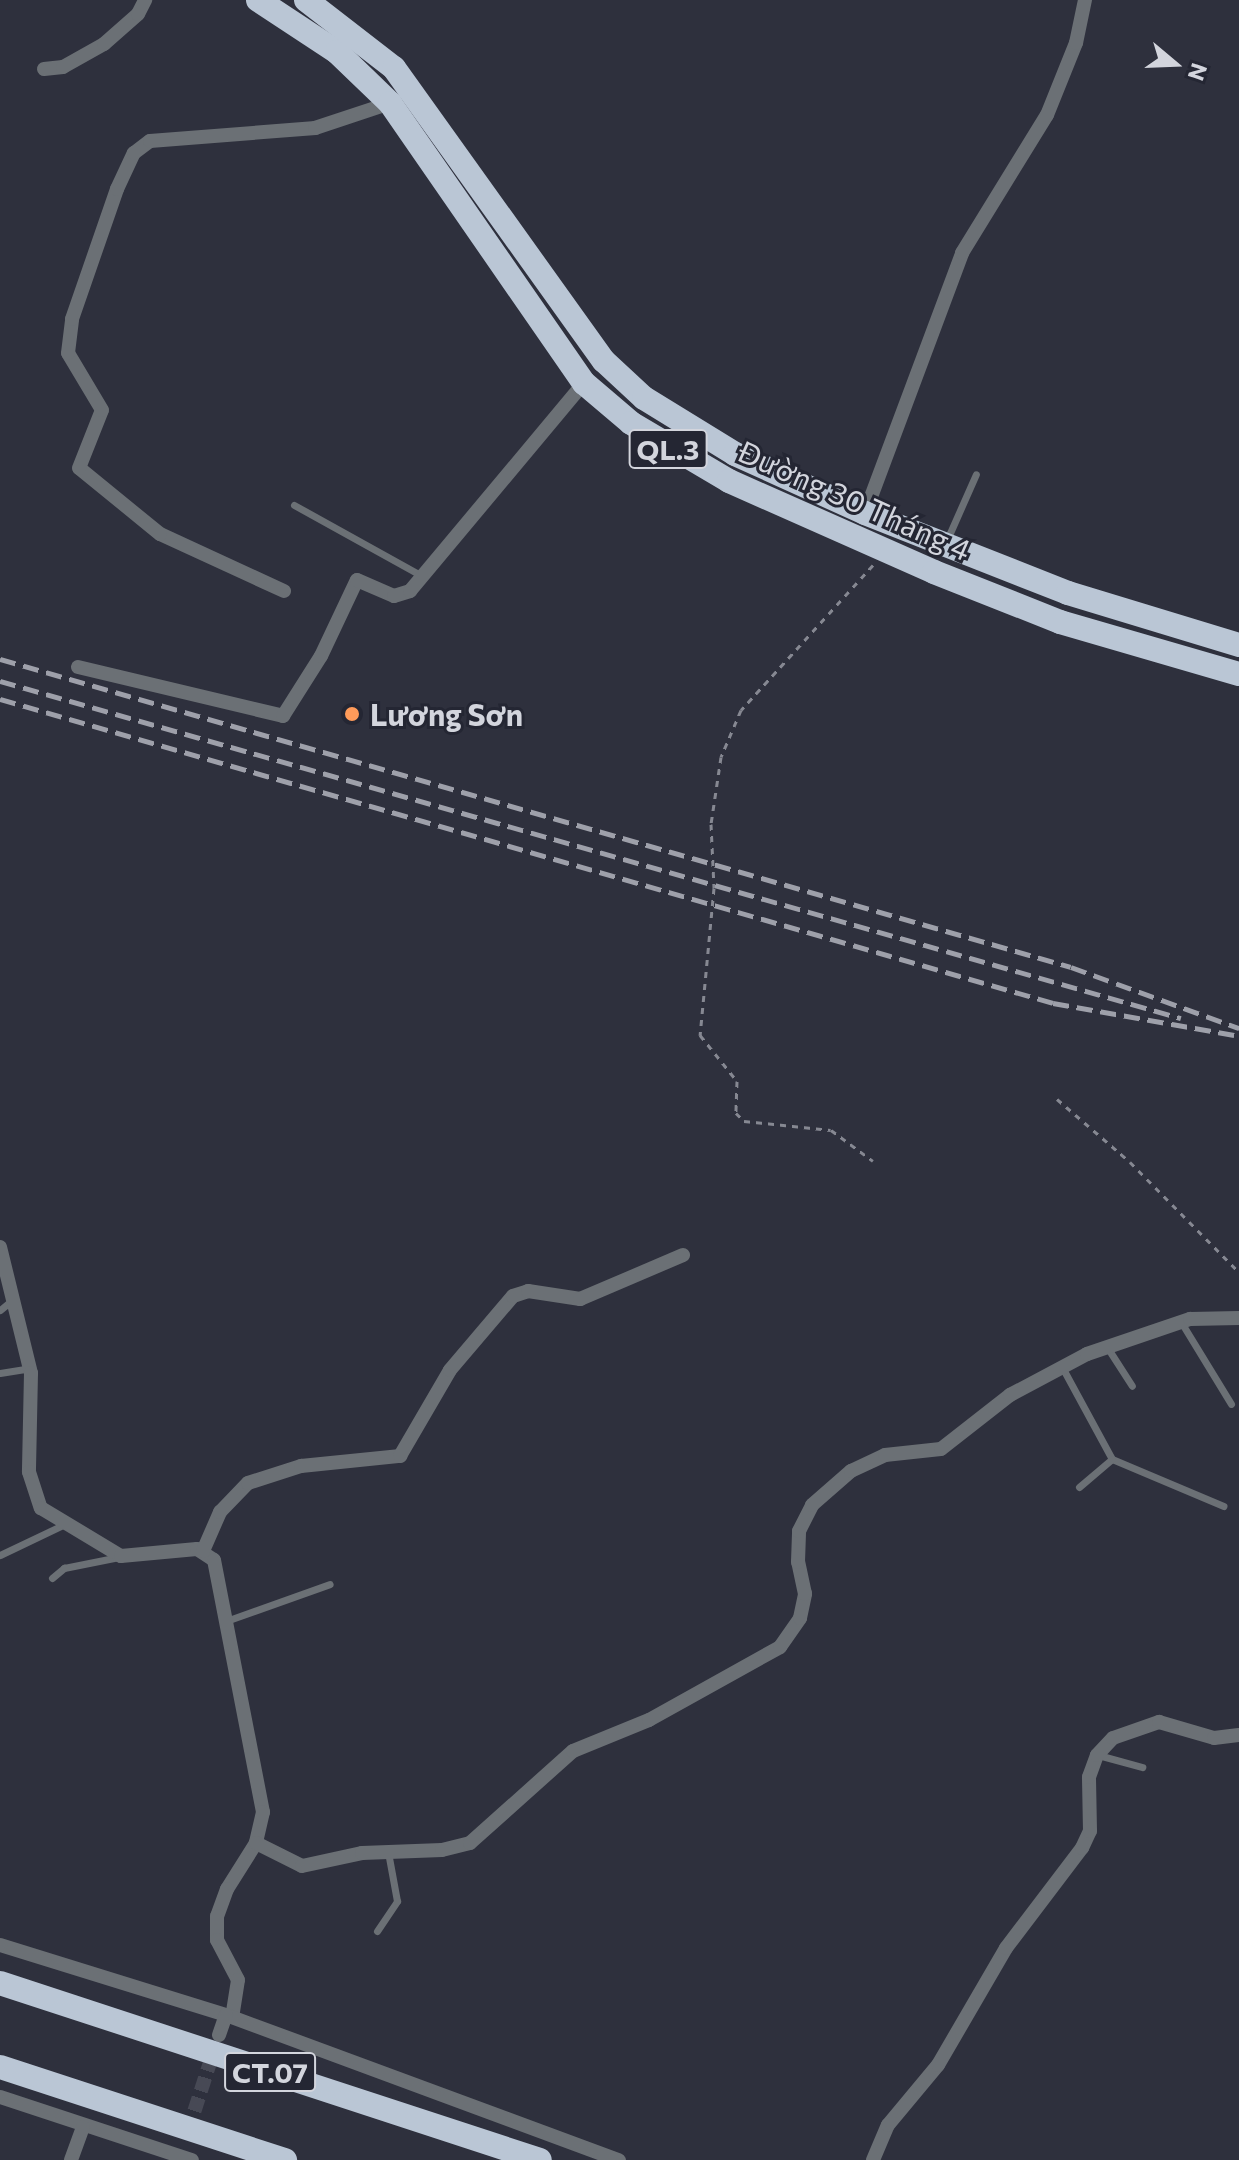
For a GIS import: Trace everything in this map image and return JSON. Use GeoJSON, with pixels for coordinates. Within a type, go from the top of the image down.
{"type":"FeatureCollection","features":[{"type":"Feature","properties":{"kind":"highway","name":"Đường 30 Tháng 4"},"geometry":{"type":"LineString","coordinates":[[258,0],[337,52],[390,103],[584,383],[675,453],[886,551],[1060,622],[1239,674]]}},
{"type":"Feature","properties":{"kind":"highway","name":"Đường 30 Tháng 4"},"geometry":{"type":"LineString","coordinates":[[306,0],[394,68],[604,361],[644,398],[691,430],[865,513],[1068,593],[1239,645]]}},
{"type":"Feature","properties":{"kind":"highway"},"geometry":{"type":"LineString","coordinates":[[584,383],[604,361]]}},
{"type":"Feature","properties":{"kind":"highway","name":"CT.07"},"geometry":{"type":"LineString","coordinates":[[0,1983],[540,2160]]}},
{"type":"Feature","properties":{"kind":"highway","name":"CT.07"},"geometry":{"type":"LineString","coordinates":[[0,2067],[285,2160]]}},
{"type":"Feature","properties":{"kind":"street"},"geometry":{"type":"LineString","coordinates":[[44,69],[63,67],[104,44],[138,14],[145,0]]}},
{"type":"Feature","properties":{"kind":"street"},"geometry":{"type":"LineString","coordinates":[[865,513],[962,253],[1047,115],[1076,43],[1085,0]]}},
{"type":"Feature","properties":{"kind":"street"},"geometry":{"type":"LineString","coordinates":[[284,591],[160,534],[79,468],[102,410],[68,353],[72,319],[117,189],[134,153],[150,141],[315,128],[390,103]]}},
{"type":"Feature","properties":{"kind":"street"},"geometry":{"type":"LineString","coordinates":[[78,667],[283,716],[321,656],[357,580],[402,597],[584,383]]}},
{"type":"Feature","properties":{"kind":"street"},"geometry":{"type":"LineString","coordinates":[[0,1247],[5,1306],[30,1368],[31,1482],[41,1508],[63,1525],[121,1556],[203,1551],[214,1560],[263,1812],[256,1843],[227,1889],[217,1916],[217,1940],[238,1980],[229,2016],[219,2035]]}},
{"type":"Feature","properties":{"kind":"street"},"geometry":{"type":"LineString","coordinates":[[203,1551],[220,1512],[248,1483],[301,1466],[400,1456],[450,1370],[513,1296],[528,1291],[580,1299],[683,1255]]}},
{"type":"Feature","properties":{"kind":"street"},"geometry":{"type":"LineString","coordinates":[[256,1843],[302,1866],[470,1843],[573,1751],[649,1720],[780,1647],[800,1618],[805,1594],[798,1562],[799,1531],[812,1505],[832,1484],[885,1455],[941,1449],[1010,1395],[1061,1367],[1107,1347],[1181,1322],[1239,1318]]}},
{"type":"Feature","properties":{"kind":"street"},"geometry":{"type":"LineString","coordinates":[[873,2160],[888,2125],[938,2065],[1006,1948],[1082,1848],[1090,1831],[1089,1777],[1097,1755],[1113,1738],[1159,1722],[1214,1738],[1239,1735]]}},
{"type":"Feature","properties":{"kind":"street"},"geometry":{"type":"LineString","coordinates":[[0,1945],[229,2016],[619,2160]]}},
{"type":"Feature","properties":{"kind":"street"},"geometry":{"type":"LineString","coordinates":[[0,2097],[83,2127],[186,2158],[188,2131]]}},
{"type":"Feature","properties":{"kind":"street"},"geometry":{"type":"LineString","coordinates":[[75,2158],[83,2127]]}},
{"type":"Feature","properties":{"kind":"lane"},"geometry":{"type":"LineString","coordinates":[[945,544],[976,474]]}},
{"type":"Feature","properties":{"kind":"lane"},"geometry":{"type":"LineString","coordinates":[[294,505],[422,576]]}},
{"type":"Feature","properties":{"kind":"lane"},"geometry":{"type":"LineString","coordinates":[[1181,1322],[1231,1404]]}},
{"type":"Feature","properties":{"kind":"lane"},"geometry":{"type":"LineString","coordinates":[[1107,1347],[1132,1386]]}},
{"type":"Feature","properties":{"kind":"lane"},"geometry":{"type":"LineString","coordinates":[[1061,1367],[1112,1459],[1223,1506]]}},
{"type":"Feature","properties":{"kind":"lane"},"geometry":{"type":"LineString","coordinates":[[0,1373],[30,1368]]}},
{"type":"Feature","properties":{"kind":"lane"},"geometry":{"type":"LineString","coordinates":[[1079,1487],[1112,1459]]}},
{"type":"Feature","properties":{"kind":"lane"},"geometry":{"type":"LineString","coordinates":[[0,1555],[63,1525]]}},
{"type":"Feature","properties":{"kind":"lane"},"geometry":{"type":"LineString","coordinates":[[52,1578],[64,1568],[121,1556]]}},
{"type":"Feature","properties":{"kind":"lane"},"geometry":{"type":"LineString","coordinates":[[226,1621],[330,1584]]}},
{"type":"Feature","properties":{"kind":"lane"},"geometry":{"type":"LineString","coordinates":[[1097,1755],[1142,1767]]}},
{"type":"Feature","properties":{"kind":"lane"},"geometry":{"type":"LineString","coordinates":[[377,1931],[397,1901],[388,1852]]}},
{"type":"Feature","properties":{"kind":"path"},"geometry":{"type":"LineString","coordinates":[[873,1161],[831,1130],[744,1121],[736,1113],[737,1081],[700,1035],[713,896],[711,824],[721,757],[741,710],[886,551]]}},
{"type":"Feature","properties":{"kind":"path"},"geometry":{"type":"LineString","coordinates":[[1057,1099],[1130,1162],[1239,1272]]}},
{"type":"Feature","properties":{"kind":"tunnel"},"geometry":{"type":"LineString","coordinates":[[188,2131],[215,2047]]}},
{"type":"Feature","properties":{"kind":"railway"},"geometry":{"type":"LineString","coordinates":[[0,659],[1071,967],[1239,1028]]}},
{"type":"Feature","properties":{"kind":"railway"},"geometry":{"type":"LineString","coordinates":[[0,681],[1181,1018]]}},
{"type":"Feature","properties":{"kind":"railway"},"geometry":{"type":"LineString","coordinates":[[0,699],[1053,1003],[1234,1035]]}},
{"type":"Feature","properties":{"kind":"place","name":"Lương Sơn"},"geometry":{"type":"Point","coordinates":[352,714]}}]}
